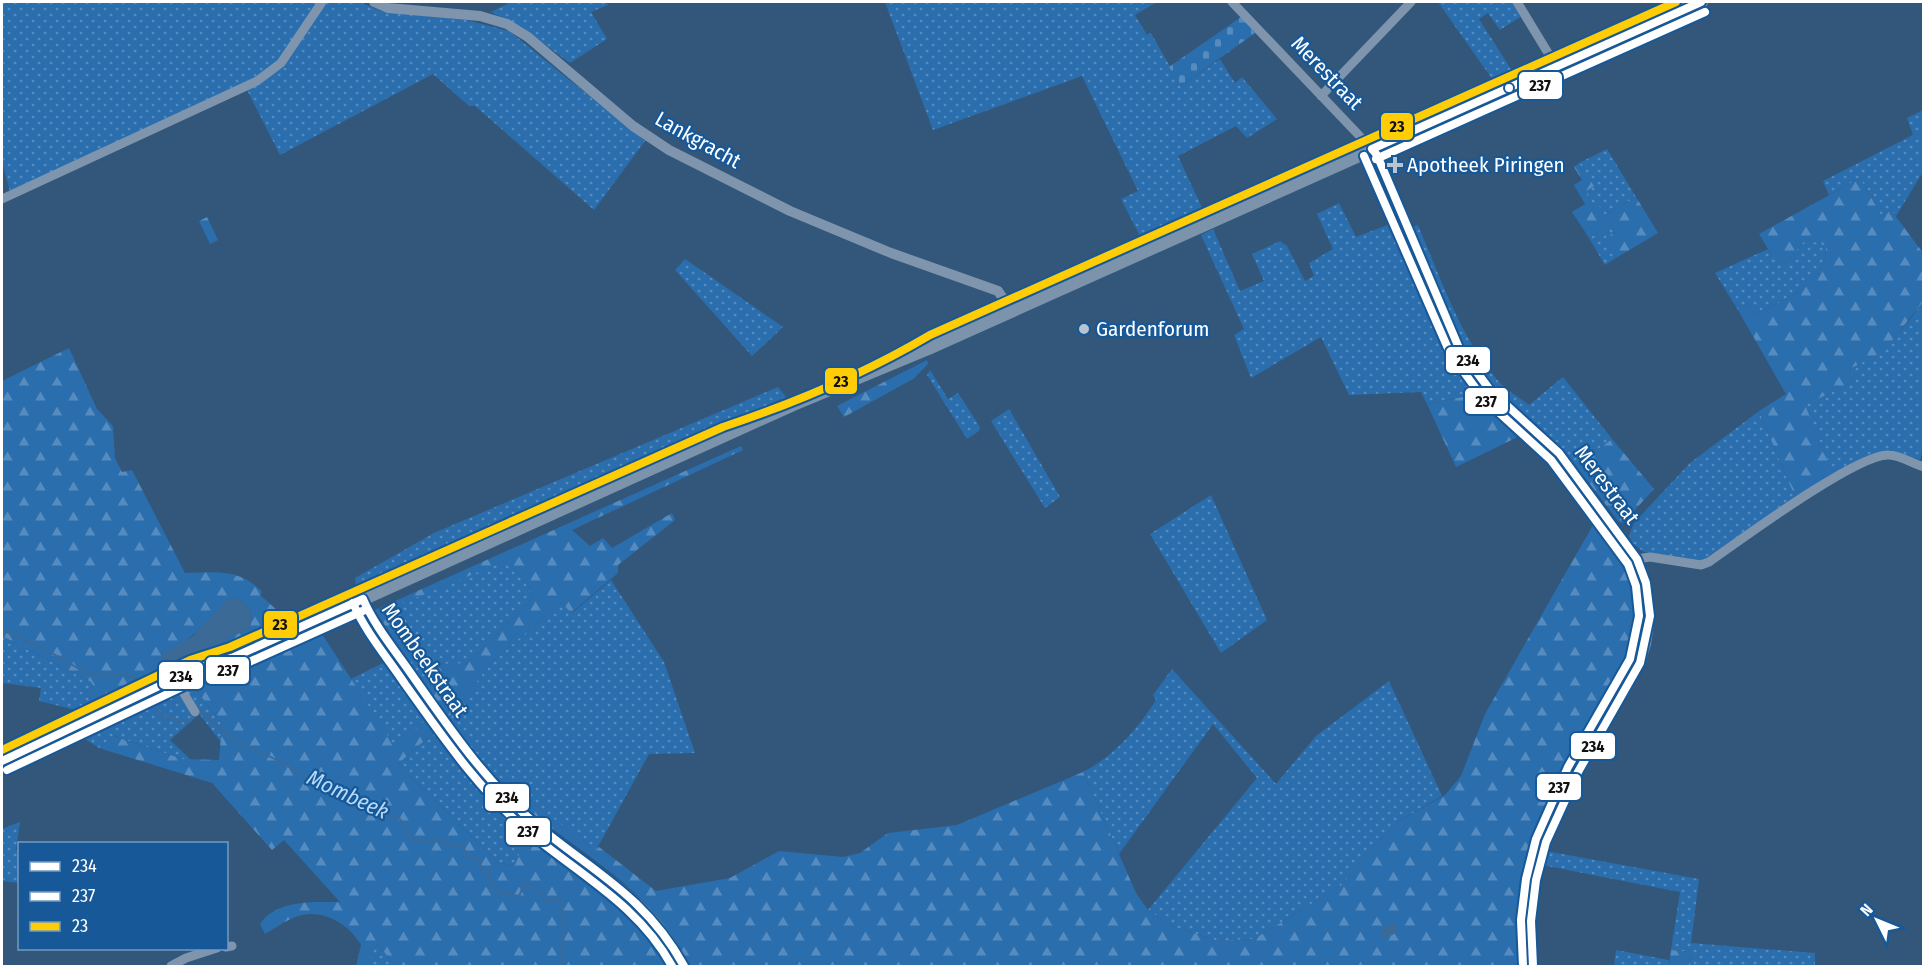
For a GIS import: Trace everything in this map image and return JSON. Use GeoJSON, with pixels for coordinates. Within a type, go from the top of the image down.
{"type":"FeatureCollection","features":[{"type":"Feature","properties":{"kind":"main road"},"geometry":{"type":"LineString","coordinates":[[2,761],[76,727],[106,710],[234,657],[794,404],[928,348],[1701,2]]}},
{"type":"Feature","properties":{"kind":"street"},"geometry":{"type":"LineString","coordinates":[[2,199],[257,81],[281,63],[322,2]]}},
{"type":"Feature","properties":{"kind":"street","name":"Lankgracht"},"geometry":{"type":"LineString","coordinates":[[374,2],[388,8],[480,16],[507,24],[528,37],[633,126],[669,150],[790,211],[891,253],[998,291],[1011,310]]}},
{"type":"Feature","properties":{"kind":"street","name":"Merestraat"},"geometry":{"type":"LineString","coordinates":[[1232,2],[1377,155],[1459,348],[1490,390],[1559,453],[1636,559],[1646,583],[1650,616],[1646,644],[1640,663],[1562,800],[1542,851],[1531,904],[1533,966]]}},
{"type":"Feature","properties":{"kind":"street"},"geometry":{"type":"LineString","coordinates":[[1321,96],[1411,2]]}},
{"type":"Feature","properties":{"kind":"street"},"geometry":{"type":"LineString","coordinates":[[1517,2],[1556,66]]}},
{"type":"Feature","properties":{"kind":"street"},"geometry":{"type":"LineString","coordinates":[[1636,559],[1650,557],[1701,565],[1709,562],[1803,497],[1870,459],[1889,455],[1923,467]]}},
{"type":"Feature","properties":{"kind":"street","name":"Mombeekstraat"},"geometry":{"type":"LineString","coordinates":[[363,599],[388,640],[478,768],[537,826],[618,885],[647,910],[672,941],[684,966]]}},
{"type":"Feature","properties":{"kind":"street"},"geometry":{"type":"LineString","coordinates":[[176,682],[195,712]]}},
{"type":"Feature","properties":{"kind":"street"},"geometry":{"type":"LineString","coordinates":[[171,966],[186,958],[211,950]]}},
{"type":"Feature","properties":{"kind":"green space"},"geometry":{"type":"Polygon","coordinates":[[[2,2],[319,2],[279,60],[253,81],[10,192],[2,162],[2,2]]]}},
{"type":"Feature","properties":{"kind":"green space"},"geometry":{"type":"Polygon","coordinates":[[[325,2],[360,2],[381,11],[466,20],[509,31],[645,141],[594,210],[475,106],[469,106],[433,74],[280,155],[247,90],[267,78],[325,2]]]}},
{"type":"Feature","properties":{"kind":"green space"},"geometry":{"type":"Polygon","coordinates":[[[511,2],[606,2],[608,5],[591,12],[607,39],[570,63],[520,26],[491,12],[511,2]]]}},
{"type":"Feature","properties":{"kind":"green space"},"geometry":{"type":"Polygon","coordinates":[[[885,2],[1157,2],[1135,15],[1147,35],[1151,33],[1181,86],[1220,59],[1235,83],[1242,77],[1277,119],[1247,138],[1236,126],[1178,156],[1204,212],[1142,240],[1121,199],[1138,191],[1082,76],[933,130],[885,2]]]}},
{"type":"Feature","properties":{"kind":"green space"},"geometry":{"type":"Polygon","coordinates":[[[1438,2],[1513,2],[1522,16],[1500,30],[1488,13],[1479,19],[1514,74],[1495,83],[1438,2]]]}},
{"type":"Feature","properties":{"kind":"green space"},"geometry":{"type":"Polygon","coordinates":[[[1241,17],[1255,33],[1181,86],[1169,67],[1241,17]]]}},
{"type":"Feature","properties":{"kind":"green space"},"geometry":{"type":"Polygon","coordinates":[[[1923,110],[1923,172],[1896,216],[1891,210],[1881,215],[1860,178],[1829,195],[1823,181],[1913,135],[1907,118],[1923,110]]]}},
{"type":"Feature","properties":{"kind":"green space"},"geometry":{"type":"Polygon","coordinates":[[[1607,149],[1636,197],[1605,215],[1594,206],[1585,192],[1593,186],[1579,163],[1607,149]]]}},
{"type":"Feature","properties":{"kind":"green space"},"geometry":{"type":"Polygon","coordinates":[[[1579,163],[1594,186],[1585,192],[1594,206],[1598,204],[1605,215],[1636,197],[1658,233],[1616,258],[1604,239],[1615,232],[1611,225],[1589,238],[1572,212],[1585,204],[1574,185],[1582,180],[1574,167],[1579,163]]]}},
{"type":"Feature","properties":{"kind":"green space"},"geometry":{"type":"Polygon","coordinates":[[[1860,178],[1881,215],[1891,210],[1923,253],[1923,302],[1891,342],[1874,357],[1849,369],[1855,381],[1805,405],[1834,475],[1795,497],[1759,411],[1786,394],[1738,310],[1747,303],[1754,314],[1790,297],[1811,281],[1819,272],[1824,260],[1826,246],[1806,239],[1786,263],[1776,262],[1759,234],[1860,178]]]}},
{"type":"Feature","properties":{"kind":"green space"},"geometry":{"type":"Polygon","coordinates":[[[1339,203],[1356,237],[1398,221],[1450,342],[1475,383],[1471,395],[1427,404],[1421,392],[1349,395],[1321,337],[1251,378],[1234,335],[1244,329],[1201,235],[1213,229],[1240,291],[1264,281],[1252,254],[1280,241],[1287,246],[1305,281],[1314,276],[1309,263],[1333,249],[1317,214],[1339,203]]]}},
{"type":"Feature","properties":{"kind":"green space"},"geometry":{"type":"Polygon","coordinates":[[[207,217],[218,240],[210,244],[199,221],[207,217]]]}},
{"type":"Feature","properties":{"kind":"green space"},"geometry":{"type":"Polygon","coordinates":[[[1418,225],[1463,327],[1486,366],[1500,383],[1529,405],[1563,377],[1612,439],[1576,466],[1550,438],[1486,378],[1457,338],[1412,227],[1418,225]]]}},
{"type":"Feature","properties":{"kind":"green space"},"geometry":{"type":"Polygon","coordinates":[[[1611,225],[1615,232],[1605,239],[1616,258],[1605,265],[1589,238],[1611,225]]]}},
{"type":"Feature","properties":{"kind":"green space"},"geometry":{"type":"Polygon","coordinates":[[[1806,239],[1826,246],[1819,272],[1811,281],[1790,297],[1754,314],[1747,303],[1738,310],[1715,273],[1768,249],[1776,262],[1786,263],[1806,239]]]}},
{"type":"Feature","properties":{"kind":"green space"},"geometry":{"type":"Polygon","coordinates":[[[685,259],[783,327],[752,356],[675,270],[685,259]]]}},
{"type":"Feature","properties":{"kind":"green space"},"geometry":{"type":"Polygon","coordinates":[[[1923,302],[1924,445],[1920,460],[1906,455],[1884,452],[1866,457],[1834,475],[1804,405],[1855,381],[1849,369],[1872,356],[1891,341],[1923,302]]]}},
{"type":"Feature","properties":{"kind":"green space"},"geometry":{"type":"Polygon","coordinates":[[[69,348],[97,409],[113,426],[115,458],[122,472],[132,470],[185,573],[226,573],[245,579],[254,584],[262,592],[260,595],[287,619],[94,705],[86,691],[94,687],[91,682],[2,636],[2,381],[69,348]],[[237,598],[227,600],[202,628],[181,644],[161,655],[167,665],[248,629],[251,624],[250,608],[237,598]]]}},
{"type":"Feature","properties":{"kind":"green space"},"geometry":{"type":"Polygon","coordinates":[[[927,360],[928,364],[913,379],[844,417],[837,406],[927,360]]]}},
{"type":"Feature","properties":{"kind":"green space"},"geometry":{"type":"Polygon","coordinates":[[[930,370],[948,399],[958,393],[980,427],[979,431],[967,439],[927,375],[930,370]]]}},
{"type":"Feature","properties":{"kind":"green space"},"geometry":{"type":"Polygon","coordinates":[[[778,387],[786,397],[356,585],[355,578],[434,533],[778,387]]]}},
{"type":"Feature","properties":{"kind":"green space"},"geometry":{"type":"Polygon","coordinates":[[[1477,394],[1509,412],[1530,431],[1456,467],[1427,404],[1477,394]]]}},
{"type":"Feature","properties":{"kind":"green space"},"geometry":{"type":"Polygon","coordinates":[[[1009,409],[1060,497],[1045,508],[991,421],[1009,409]]]}},
{"type":"Feature","properties":{"kind":"green space"},"geometry":{"type":"Polygon","coordinates":[[[1759,411],[1795,497],[1702,561],[1644,552],[1632,543],[1629,535],[1634,523],[1690,463],[1759,411]]]}},
{"type":"Feature","properties":{"kind":"green space"},"geometry":{"type":"Polygon","coordinates":[[[1612,439],[1654,489],[1623,523],[1619,522],[1576,466],[1612,439]]]}},
{"type":"Feature","properties":{"kind":"green space"},"geometry":{"type":"Polygon","coordinates":[[[741,446],[743,450],[572,530],[590,546],[603,538],[612,548],[672,513],[675,520],[618,565],[618,573],[571,613],[561,602],[492,662],[449,717],[424,683],[438,669],[452,661],[464,665],[472,659],[534,597],[510,559],[386,610],[409,649],[404,655],[375,610],[741,446]]]}},
{"type":"Feature","properties":{"kind":"green space"},"geometry":{"type":"Polygon","coordinates":[[[1211,495],[1267,620],[1221,653],[1150,534],[1211,495]]]}},
{"type":"Feature","properties":{"kind":"green space"},"geometry":{"type":"Polygon","coordinates":[[[1600,513],[1625,550],[1640,583],[1644,600],[1641,639],[1633,662],[1547,817],[1534,860],[1525,904],[1526,966],[687,966],[672,937],[654,912],[606,869],[505,789],[511,785],[595,851],[599,847],[656,891],[730,878],[779,851],[843,857],[860,853],[888,833],[957,825],[1083,772],[1136,893],[1148,910],[1171,926],[1218,941],[1254,939],[1342,885],[1367,852],[1401,820],[1445,795],[1461,776],[1485,714],[1600,513]]]}},
{"type":"Feature","properties":{"kind":"green space"},"geometry":{"type":"Polygon","coordinates":[[[510,558],[534,597],[472,659],[464,665],[451,662],[438,669],[424,683],[404,655],[409,649],[385,610],[510,558]]]}},
{"type":"Feature","properties":{"kind":"green space"},"geometry":{"type":"Polygon","coordinates":[[[611,580],[664,662],[695,753],[649,754],[595,852],[511,785],[505,789],[481,763],[449,717],[492,662],[561,602],[572,613],[611,580]]]}},
{"type":"Feature","properties":{"kind":"green space"},"geometry":{"type":"Polygon","coordinates":[[[322,634],[396,748],[434,712],[443,724],[398,764],[499,863],[515,865],[523,845],[497,809],[504,800],[577,855],[626,896],[665,941],[680,966],[396,966],[377,944],[365,966],[356,966],[361,945],[349,929],[332,918],[323,915],[303,915],[265,934],[260,924],[276,910],[297,904],[340,902],[284,840],[272,850],[212,783],[99,748],[113,736],[183,759],[219,760],[222,724],[194,687],[322,634]]]}},
{"type":"Feature","properties":{"kind":"green space"},"geometry":{"type":"Polygon","coordinates":[[[2,636],[91,682],[94,687],[86,691],[94,705],[80,711],[39,701],[41,688],[2,683],[2,636]]]}},
{"type":"Feature","properties":{"kind":"green space"},"geometry":{"type":"Polygon","coordinates":[[[395,657],[434,712],[396,749],[351,679],[395,657]]]}},
{"type":"Feature","properties":{"kind":"green space"},"geometry":{"type":"Polygon","coordinates":[[[1172,669],[1276,784],[1316,736],[1389,681],[1442,796],[1401,820],[1367,852],[1342,885],[1254,939],[1218,941],[1171,926],[1148,910],[1257,778],[1213,724],[1119,854],[1083,772],[1115,750],[1133,732],[1156,700],[1153,695],[1172,669]]]}},
{"type":"Feature","properties":{"kind":"green space"},"geometry":{"type":"Polygon","coordinates":[[[194,687],[222,724],[221,742],[193,706],[186,691],[194,687]]]}},
{"type":"Feature","properties":{"kind":"green space"},"geometry":{"type":"Polygon","coordinates":[[[178,694],[195,718],[170,740],[191,760],[114,736],[99,748],[80,736],[178,694]]]}},
{"type":"Feature","properties":{"kind":"green space"},"geometry":{"type":"Polygon","coordinates":[[[443,724],[477,771],[504,800],[498,809],[523,845],[515,865],[499,863],[398,764],[443,724]]]}},
{"type":"Feature","properties":{"kind":"green space"},"geometry":{"type":"Polygon","coordinates":[[[20,822],[16,850],[18,850],[18,883],[2,881],[2,829],[20,822]]]}},
{"type":"Feature","properties":{"kind":"green space"},"geometry":{"type":"Polygon","coordinates":[[[1546,851],[1699,879],[1691,943],[1815,953],[1815,966],[1690,966],[1691,952],[1671,950],[1680,892],[1542,865],[1546,851]]]}},
{"type":"Feature","properties":{"kind":"green space"},"geometry":{"type":"Polygon","coordinates":[[[377,944],[396,966],[365,966],[377,944]]]}},
{"type":"Feature","properties":{"kind":"green space"},"geometry":{"type":"Polygon","coordinates":[[[1616,950],[1669,960],[1669,966],[1614,966],[1616,950]]]}},
{"type":"Feature","properties":{"kind":"green space"},"geometry":{"type":"Polygon","coordinates":[[[1671,950],[1691,952],[1690,966],[1669,966],[1671,950]]]}},
{"type":"Feature","properties":{"kind":"shaded area"},"geometry":{"type":"Polygon","coordinates":[[[237,598],[250,608],[251,624],[248,629],[171,665],[162,663],[161,655],[193,636],[227,600],[237,598]]]}},
{"type":"Feature","properties":{"kind":"shaded area"},"geometry":{"type":"Polygon","coordinates":[[[1395,924],[1398,927],[1396,933],[1384,939],[1381,931],[1385,926],[1395,924]]]}},
{"type":"Feature","properties":{"kind":"waterway","name":"Mombeek"},"geometry":{"type":"LineString","coordinates":[[2,630],[40,646],[91,676],[126,674],[133,676],[142,684]]}},
{"type":"Feature","properties":{"kind":"waterway","name":"Mombeek"},"geometry":{"type":"LineString","coordinates":[[155,707],[164,717],[186,722],[194,717]]}},
{"type":"Feature","properties":{"kind":"waterway","name":"Mombeek"},"geometry":{"type":"LineString","coordinates":[[199,712],[201,711],[240,743],[315,780],[343,797],[350,794],[369,806],[400,819],[410,838],[429,842],[439,840],[447,845],[463,846],[467,856],[481,860],[480,869],[491,871],[488,878],[499,893],[519,896],[525,883],[528,883],[541,894],[546,902],[558,898],[563,912],[564,932],[559,966]]}},
{"type":"Feature","properties":{"kind":"transit line","name":"23"},"geometry":{"type":"LineString","coordinates":[[2,750],[190,660],[230,647],[723,427],[829,387],[930,335],[1676,2]]}},
{"type":"Feature","properties":{"kind":"transit line","name":"234"},"geometry":{"type":"LineString","coordinates":[[1372,149],[1701,2]]}},
{"type":"Feature","properties":{"kind":"transit line","name":"237"},"geometry":{"type":"LineString","coordinates":[[1376,159],[1705,12]]}},
{"type":"Feature","properties":{"kind":"transit line","name":"234"},"geometry":{"type":"LineString","coordinates":[[1372,149],[1377,155],[1459,348],[1490,390],[1559,453],[1637,559],[1646,583],[1650,616],[1640,663],[1578,772],[1546,842],[1536,880],[1531,921],[1533,966]]}},
{"type":"Feature","properties":{"kind":"transit line","name":"237"},"geometry":{"type":"LineString","coordinates":[[1364,156],[1450,353],[1482,397],[1551,460],[1628,564],[1636,586],[1639,616],[1630,659],[1568,767],[1536,839],[1526,879],[1521,920],[1523,966]]}},
{"type":"Feature","properties":{"kind":"transit line","name":"234"},"geometry":{"type":"LineString","coordinates":[[363,599],[386,638],[455,735],[486,774],[538,826],[636,904],[669,942],[684,966]]}},
{"type":"Feature","properties":{"kind":"transit line","name":"234"},"geometry":{"type":"LineString","coordinates":[[2,761],[195,669],[234,657],[363,599]]}},
{"type":"Feature","properties":{"kind":"transit line","name":"237"},"geometry":{"type":"LineString","coordinates":[[353,603],[377,645],[448,744],[479,782],[531,834],[626,909],[659,945],[672,966]]}},
{"type":"Feature","properties":{"kind":"transit line","name":"237"},"geometry":{"type":"LineString","coordinates":[[7,770],[199,679],[238,667],[367,609]]}},
{"type":"Feature","properties":{"kind":"place","name":"Apotheek Piringen"},"geometry":{"type":"Point","coordinates":[1395,165]}},
{"type":"Feature","properties":{"kind":"place","name":"Gardenforum"},"geometry":{"type":"Point","coordinates":[1084,329]}}]}
